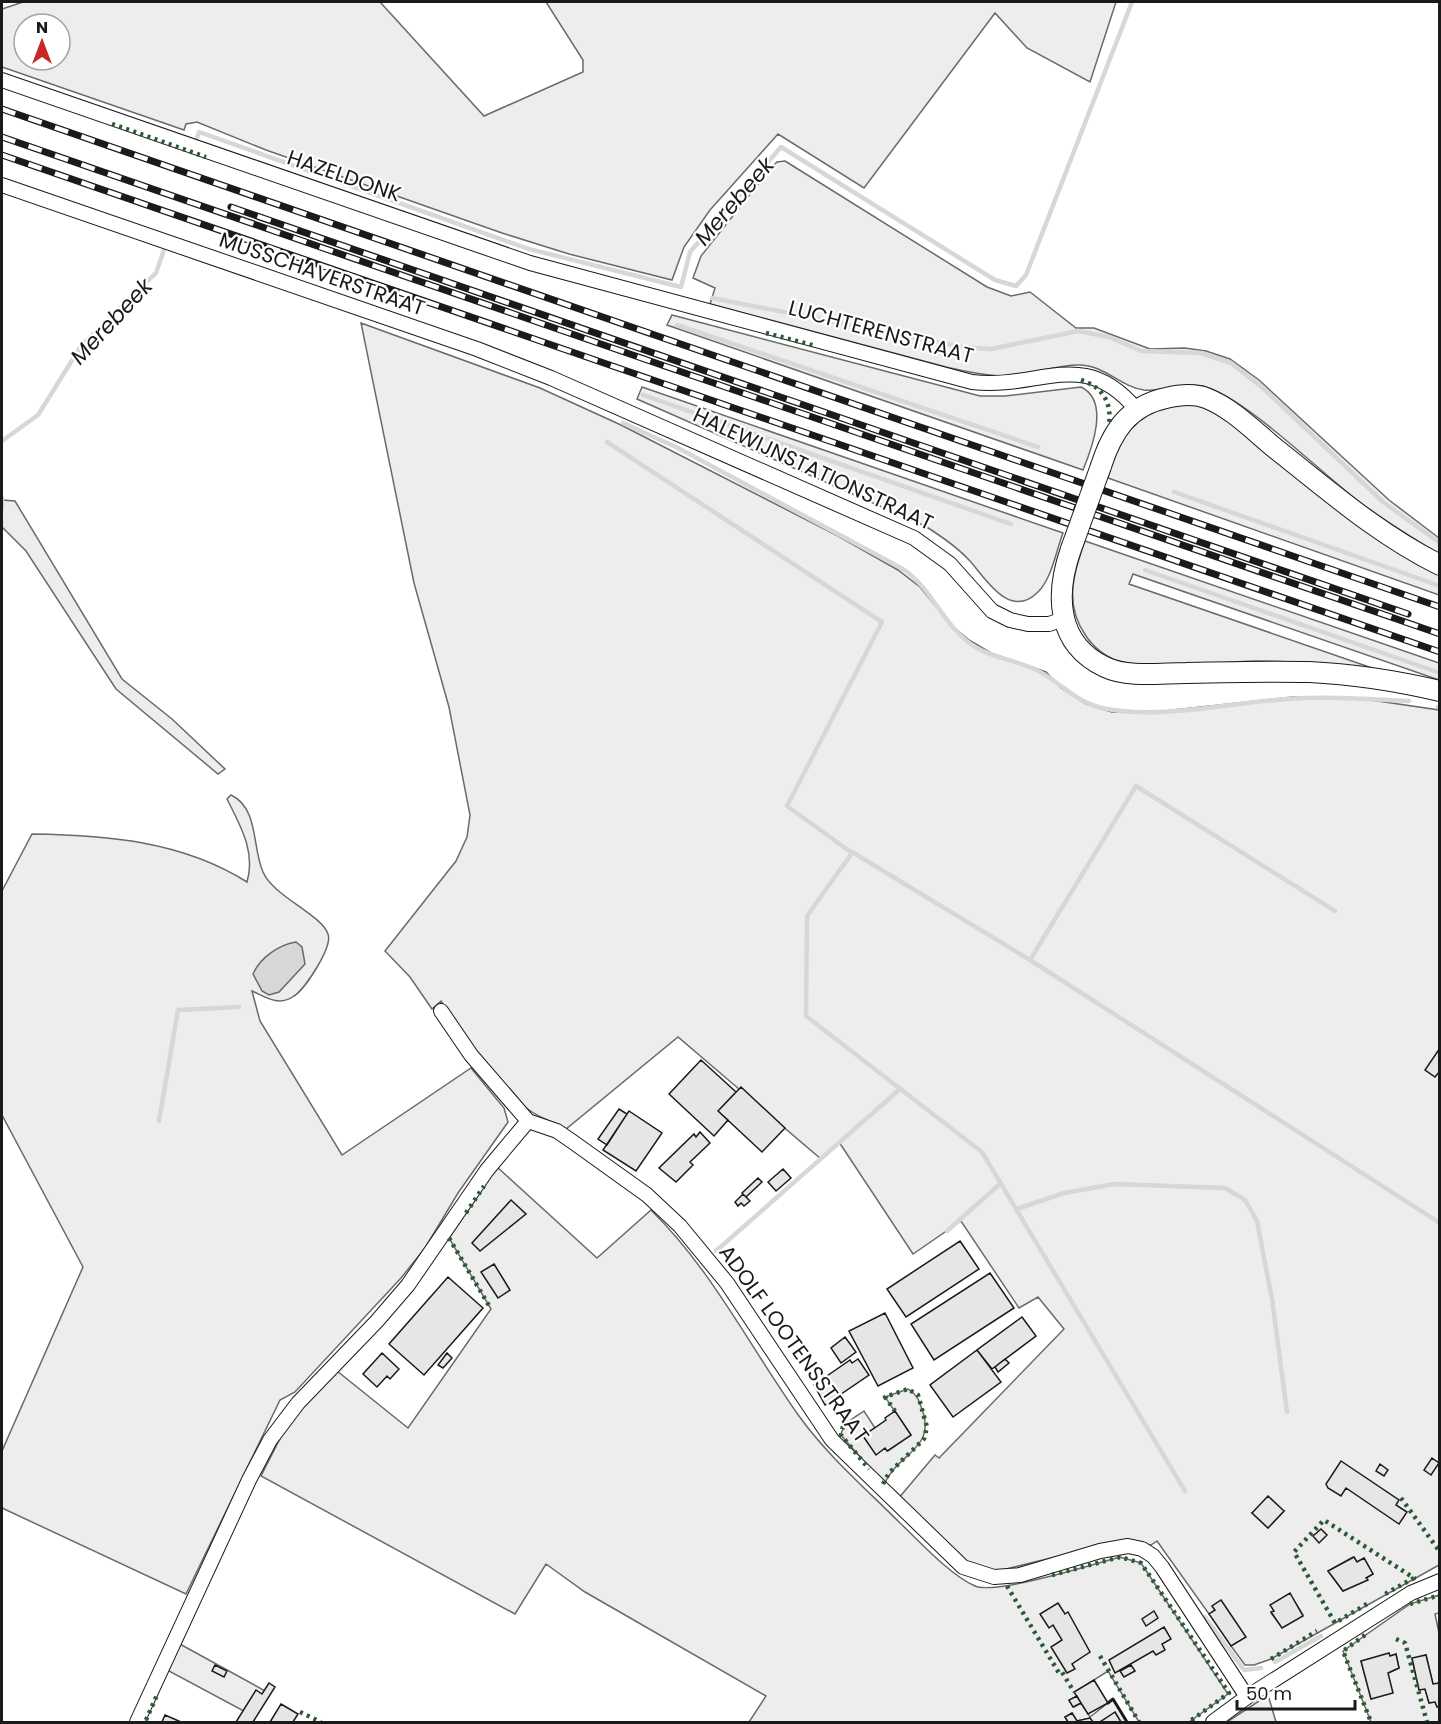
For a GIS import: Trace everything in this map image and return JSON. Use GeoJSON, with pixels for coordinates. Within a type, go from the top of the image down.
{"type":"FeatureCollection","features":[{"type":"Feature","properties":{"kind":"street","name":"HAZELDONK"},"geometry":{"type":"LineString","coordinates":[[2,80],[530,263],[675,302]]}},
{"type":"Feature","properties":{"kind":"street","name":"MUSSCHAVERSTRAAT"},"geometry":{"type":"LineString","coordinates":[[2,185],[477,349],[625,410]]}},
{"type":"Feature","properties":{"kind":"street","name":"LUCHTERENSTRAAT"},"geometry":{"type":"LineString","coordinates":[[675,302],[972,382],[1012,383],[1066,374],[1087,375],[1119,390],[1136,409]]}},
{"type":"Feature","properties":{"kind":"street"},"geometry":{"type":"LineString","coordinates":[[1440,565],[1367,520],[1214,401],[1185,394],[1155,400],[1136,409],[1110,440],[1071,549],[1060,593],[1064,619],[1084,651],[1106,668],[1122,672],[1310,672],[1370,678],[1440,691]]}},
{"type":"Feature","properties":{"kind":"street","name":"HALEWIJNSTATIONSTRAAT"},"geometry":{"type":"LineString","coordinates":[[625,410],[914,538],[950,564],[984,604],[1010,620],[1037,624],[1064,619]]}},
{"type":"Feature","properties":{"kind":"street"},"geometry":{"type":"LineString","coordinates":[[137,1722],[249,1480],[270,1440],[298,1403],[377,1321],[408,1285],[487,1170],[528,1122],[471,1055],[441,1011]]}},
{"type":"Feature","properties":{"kind":"street","name":"ADOLF LOOTENSSTRAAT"},"geometry":{"type":"LineString","coordinates":[[528,1122],[557,1131],[647,1195],[680,1226],[727,1283],[832,1440],[963,1566],[994,1577],[1020,1575],[1100,1551],[1128,1546],[1142,1549],[1162,1567],[1247,1697]]}},
{"type":"Feature","properties":{"kind":"street"},"geometry":{"type":"LineString","coordinates":[[1213,1722],[1247,1697],[1411,1593],[1440,1581]]}},
{"type":"Feature","properties":{"kind":"shaded area"},"geometry":{"type":"Polygon","coordinates":[[[23,2],[380,2],[484,116],[583,72],[583,60],[546,2],[1116,2],[1090,82],[1027,48],[995,13],[864,188],[778,134],[710,210],[684,247],[672,280],[569,254],[502,233],[266,150],[197,122],[186,124],[184,130],[16,72],[72,72],[72,12],[12,12],[12,70],[2,67],[2,9],[23,2]]]}},
{"type":"Feature","properties":{"kind":"shaded area"},"geometry":{"type":"Polygon","coordinates":[[[785,161],[987,287],[1011,296],[1030,292],[1076,328],[1094,328],[1150,349],[1185,348],[1206,351],[1230,359],[1259,380],[1389,500],[1439,538],[1439,554],[1362,504],[1259,418],[1220,393],[1203,386],[1188,385],[1144,390],[1128,385],[1098,369],[1081,365],[1062,366],[1014,375],[998,376],[975,373],[710,304],[715,288],[693,278],[701,256],[771,168],[777,162],[785,161]]]}},
{"type":"Feature","properties":{"kind":"shaded area"},"geometry":{"type":"Polygon","coordinates":[[[672,315],[980,396],[1005,396],[1081,387],[1090,394],[1097,414],[1091,450],[1083,470],[667,325],[672,315]]]}},
{"type":"Feature","properties":{"kind":"shaded area"},"geometry":{"type":"Polygon","coordinates":[[[361,323],[540,388],[621,425],[838,536],[898,570],[920,587],[951,625],[969,640],[991,653],[1046,672],[1061,688],[1086,704],[1112,712],[1155,712],[1293,697],[1357,698],[1439,710],[1439,1565],[1271,1659],[1254,1665],[1245,1665],[1231,1646],[1245,1636],[1212,1606],[1215,1610],[1209,1614],[1157,1541],[1151,1545],[1121,1541],[998,1571],[973,1565],[964,1559],[898,1499],[935,1455],[939,1458],[1064,1329],[1038,1297],[1019,1308],[961,1221],[913,1254],[839,1142],[821,1159],[678,1037],[566,1129],[529,1110],[505,1088],[493,1075],[441,1001],[432,1009],[410,977],[385,951],[456,861],[467,837],[470,815],[449,707],[414,583],[361,323]],[[1284,1511],[1252,1513],[1268,1528],[1284,1511]],[[1353,1557],[1328,1571],[1343,1591],[1367,1580],[1366,1578],[1373,1574],[1364,1558],[1357,1562],[1353,1557]],[[1290,1594],[1271,1605],[1274,1611],[1271,1613],[1282,1627],[1303,1615],[1290,1594]]]}},
{"type":"Feature","properties":{"kind":"shaded area"},"geometry":{"type":"Polygon","coordinates":[[[642,387],[1063,533],[1047,579],[1038,592],[1027,600],[1017,602],[1008,599],[990,585],[959,550],[925,526],[637,399],[642,387]]]}},
{"type":"Feature","properties":{"kind":"shaded area"},"geometry":{"type":"Polygon","coordinates":[[[1178,403],[1200,404],[1219,414],[1439,572],[1439,595],[1108,478],[1117,450],[1130,428],[1150,413],[1178,403]]]}},
{"type":"Feature","properties":{"kind":"shaded area"},"geometry":{"type":"Polygon","coordinates":[[[2,500],[15,501],[122,679],[172,719],[225,769],[218,774],[116,689],[26,551],[2,527],[2,500]]]}},
{"type":"Feature","properties":{"kind":"shaded area"},"geometry":{"type":"Polygon","coordinates":[[[1085,541],[1439,663],[1439,680],[1133,574],[1129,584],[1375,669],[1271,661],[1148,665],[1118,661],[1100,651],[1089,640],[1075,613],[1074,577],[1085,541]]]}},
{"type":"Feature","properties":{"kind":"shaded area"},"geometry":{"type":"Polygon","coordinates":[[[231,795],[240,801],[251,819],[260,862],[268,881],[317,920],[328,934],[326,948],[317,967],[294,996],[278,1001],[252,991],[260,1021],[342,1155],[471,1068],[504,1108],[508,1122],[458,1193],[425,1248],[401,1278],[295,1392],[280,1400],[186,1594],[2,1508],[2,1451],[83,1267],[2,1115],[2,891],[32,834],[88,836],[170,849],[222,868],[247,882],[250,860],[248,849],[227,799],[231,795]]]}},
{"type":"Feature","properties":{"kind":"shaded area"},"geometry":{"type":"Polygon","coordinates":[[[296,942],[302,947],[305,964],[279,992],[269,995],[262,991],[253,974],[256,968],[270,953],[296,942]]]}},
{"type":"Feature","properties":{"kind":"shaded area"},"geometry":{"type":"Polygon","coordinates":[[[497,1167],[597,1258],[651,1210],[673,1233],[712,1283],[781,1390],[810,1430],[860,1484],[955,1574],[975,1586],[986,1588],[1023,1583],[1120,1557],[1141,1563],[1228,1694],[1189,1722],[1139,1722],[1108,1671],[1075,1692],[1077,1696],[1069,1701],[1074,1707],[1081,1703],[1090,1717],[1113,1699],[1127,1722],[1121,1722],[1115,1713],[1100,1722],[1093,1722],[1090,1718],[1077,1721],[1072,1713],[1065,1717],[1068,1722],[749,1722],[766,1696],[585,1592],[546,1564],[515,1614],[261,1476],[289,1421],[337,1371],[408,1428],[491,1309],[449,1238],[497,1167]]]}},
{"type":"Feature","properties":{"kind":"shaded area"},"geometry":{"type":"Polygon","coordinates":[[[908,1389],[916,1396],[923,1412],[924,1435],[884,1485],[841,1435],[842,1431],[847,1424],[864,1411],[875,1428],[863,1436],[876,1454],[885,1448],[888,1451],[911,1435],[885,1397],[908,1389]]]}},
{"type":"Feature","properties":{"kind":"shaded area"},"geometry":{"type":"Polygon","coordinates":[[[1439,1595],[1439,1613],[1435,1614],[1439,1633],[1439,1683],[1433,1684],[1426,1655],[1412,1659],[1419,1690],[1425,1689],[1429,1703],[1435,1702],[1439,1706],[1439,1722],[1371,1722],[1343,1651],[1410,1604],[1439,1595]],[[1389,1654],[1361,1661],[1371,1698],[1388,1673],[1399,1668],[1396,1654],[1390,1656],[1389,1654]]]}},
{"type":"Feature","properties":{"kind":"shaded area"},"geometry":{"type":"Polygon","coordinates":[[[178,1643],[267,1692],[253,1716],[167,1670],[178,1643]]]}},
{"type":"Feature","properties":{"kind":"shaded area"},"geometry":{"type":"Polygon","coordinates":[[[1268,1695],[1276,1722],[1227,1722],[1268,1695]]]}},
{"type":"Feature","properties":{"kind":"building"},"geometry":{"type":"Polygon","coordinates":[[[1440,1048],[1440,1071],[1435,1077],[1425,1070],[1440,1048]]]}},
{"type":"Feature","properties":{"kind":"building"},"geometry":{"type":"Polygon","coordinates":[[[701,1060],[736,1092],[718,1111],[728,1120],[714,1136],[669,1094],[701,1060]]]}},
{"type":"Feature","properties":{"kind":"building"},"geometry":{"type":"Polygon","coordinates":[[[741,1087],[785,1128],[762,1152],[718,1111],[741,1087]]]}},
{"type":"Feature","properties":{"kind":"building"},"geometry":{"type":"Polygon","coordinates":[[[619,1109],[627,1114],[607,1145],[598,1139],[619,1109]]]}},
{"type":"Feature","properties":{"kind":"building"},"geometry":{"type":"Polygon","coordinates":[[[629,1111],[662,1133],[636,1171],[603,1150],[629,1111]]]}},
{"type":"Feature","properties":{"kind":"building"},"geometry":{"type":"Polygon","coordinates":[[[700,1132],[710,1143],[690,1162],[693,1165],[676,1182],[659,1168],[694,1134],[696,1137],[700,1132]]]}},
{"type":"Feature","properties":{"kind":"building"},"geometry":{"type":"Polygon","coordinates":[[[783,1169],[791,1178],[776,1191],[768,1182],[783,1169]]]}},
{"type":"Feature","properties":{"kind":"building"},"geometry":{"type":"Polygon","coordinates":[[[758,1178],[762,1182],[746,1197],[742,1193],[758,1178]]]}},
{"type":"Feature","properties":{"kind":"building"},"geometry":{"type":"Polygon","coordinates":[[[743,1194],[750,1201],[744,1206],[741,1203],[738,1206],[735,1202],[743,1194]]]}},
{"type":"Feature","properties":{"kind":"building"},"geometry":{"type":"Polygon","coordinates":[[[511,1200],[526,1214],[480,1251],[472,1243],[511,1200]]]}},
{"type":"Feature","properties":{"kind":"building"},"geometry":{"type":"Polygon","coordinates":[[[960,1241],[979,1269],[906,1317],[887,1289],[960,1241]]]}},
{"type":"Feature","properties":{"kind":"building"},"geometry":{"type":"Polygon","coordinates":[[[494,1264],[510,1290],[498,1298],[481,1272],[494,1264]]]}},
{"type":"Feature","properties":{"kind":"building"},"geometry":{"type":"Polygon","coordinates":[[[990,1273],[1014,1308],[934,1360],[911,1324],[990,1273]]]}},
{"type":"Feature","properties":{"kind":"building"},"geometry":{"type":"Polygon","coordinates":[[[448,1277],[483,1308],[424,1375],[389,1344],[448,1277]]]}},
{"type":"Feature","properties":{"kind":"building"},"geometry":{"type":"Polygon","coordinates":[[[885,1313],[913,1368],[878,1386],[849,1331],[885,1313]]]}},
{"type":"Feature","properties":{"kind":"building"},"geometry":{"type":"Polygon","coordinates":[[[1022,1317],[1036,1336],[992,1369],[977,1350],[1022,1317]]]}},
{"type":"Feature","properties":{"kind":"building"},"geometry":{"type":"Polygon","coordinates":[[[845,1337],[856,1352],[841,1363],[831,1348],[845,1337]]]}},
{"type":"Feature","properties":{"kind":"building"},"geometry":{"type":"Polygon","coordinates":[[[977,1350],[1001,1382],[953,1417],[930,1385],[977,1350]]]}},
{"type":"Feature","properties":{"kind":"building"},"geometry":{"type":"Polygon","coordinates":[[[382,1353],[399,1369],[390,1379],[387,1376],[377,1387],[363,1374],[382,1353]]]}},
{"type":"Feature","properties":{"kind":"building"},"geometry":{"type":"Polygon","coordinates":[[[447,1353],[452,1358],[443,1368],[438,1365],[447,1353]]]}},
{"type":"Feature","properties":{"kind":"building"},"geometry":{"type":"Polygon","coordinates":[[[858,1359],[869,1375],[825,1405],[814,1385],[850,1360],[852,1363],[858,1359]]]}},
{"type":"Feature","properties":{"kind":"building"},"geometry":{"type":"Polygon","coordinates":[[[1005,1359],[1009,1363],[998,1372],[995,1367],[1005,1359]]]}},
{"type":"Feature","properties":{"kind":"building"},"geometry":{"type":"Polygon","coordinates":[[[895,1411],[911,1435],[887,1451],[885,1448],[876,1455],[863,1436],[895,1411]]]}},
{"type":"Feature","properties":{"kind":"building"},"geometry":{"type":"Polygon","coordinates":[[[1432,1458],[1439,1463],[1431,1475],[1424,1470],[1432,1458]]]}},
{"type":"Feature","properties":{"kind":"building"},"geometry":{"type":"Polygon","coordinates":[[[1341,1461],[1399,1500],[1396,1505],[1407,1512],[1399,1524],[1346,1488],[1341,1496],[1328,1488],[1326,1484],[1341,1461]]]}},
{"type":"Feature","properties":{"kind":"building"},"geometry":{"type":"Polygon","coordinates":[[[1380,1464],[1388,1470],[1384,1476],[1376,1471],[1380,1464]]]}},
{"type":"Feature","properties":{"kind":"building"},"geometry":{"type":"Polygon","coordinates":[[[1268,1496],[1284,1511],[1268,1528],[1252,1513],[1268,1496]]]}},
{"type":"Feature","properties":{"kind":"building"},"geometry":{"type":"Polygon","coordinates":[[[1321,1529],[1327,1535],[1319,1543],[1313,1536],[1321,1529]]]}},
{"type":"Feature","properties":{"kind":"building"},"geometry":{"type":"Polygon","coordinates":[[[1354,1557],[1357,1562],[1364,1558],[1373,1574],[1366,1578],[1368,1580],[1343,1591],[1328,1571],[1354,1557]]]}},
{"type":"Feature","properties":{"kind":"building"},"geometry":{"type":"Polygon","coordinates":[[[1290,1593],[1303,1616],[1282,1628],[1271,1612],[1274,1611],[1270,1605],[1290,1593]]]}},
{"type":"Feature","properties":{"kind":"building"},"geometry":{"type":"Polygon","coordinates":[[[1221,1600],[1246,1637],[1231,1646],[1209,1614],[1215,1610],[1212,1606],[1221,1600]]]}},
{"type":"Feature","properties":{"kind":"building"},"geometry":{"type":"Polygon","coordinates":[[[1058,1603],[1065,1614],[1068,1612],[1090,1652],[1072,1664],[1075,1669],[1067,1673],[1051,1647],[1062,1640],[1053,1625],[1049,1628],[1040,1614],[1058,1603]]]}},
{"type":"Feature","properties":{"kind":"building"},"geometry":{"type":"Polygon","coordinates":[[[1154,1611],[1158,1618],[1146,1626],[1142,1619],[1154,1611]]]}},
{"type":"Feature","properties":{"kind":"building"},"geometry":{"type":"Polygon","coordinates":[[[1164,1627],[1171,1639],[1162,1644],[1165,1650],[1156,1655],[1153,1651],[1115,1673],[1109,1660],[1164,1627]]]}},
{"type":"Feature","properties":{"kind":"building"},"geometry":{"type":"Polygon","coordinates":[[[1389,1653],[1390,1656],[1396,1654],[1399,1668],[1388,1673],[1393,1693],[1371,1699],[1361,1661],[1389,1653]]]}},
{"type":"Feature","properties":{"kind":"building"},"geometry":{"type":"Polygon","coordinates":[[[1426,1655],[1433,1684],[1440,1683],[1440,1706],[1437,1707],[1435,1702],[1429,1703],[1425,1689],[1419,1690],[1412,1658],[1426,1655]]]}},
{"type":"Feature","properties":{"kind":"building"},"geometry":{"type":"Polygon","coordinates":[[[215,1665],[227,1671],[224,1677],[212,1671],[215,1665]]]}},
{"type":"Feature","properties":{"kind":"building"},"geometry":{"type":"Polygon","coordinates":[[[1131,1665],[1135,1671],[1124,1677],[1120,1671],[1131,1665]]]}},
{"type":"Feature","properties":{"kind":"building"},"geometry":{"type":"Polygon","coordinates":[[[1094,1680],[1108,1703],[1088,1714],[1074,1692],[1094,1680]]]}},
{"type":"Feature","properties":{"kind":"building"},"geometry":{"type":"Polygon","coordinates":[[[269,1683],[275,1687],[253,1722],[236,1722],[256,1690],[262,1694],[269,1683]]]}},
{"type":"Feature","properties":{"kind":"building"},"geometry":{"type":"Polygon","coordinates":[[[1077,1696],[1081,1703],[1073,1707],[1069,1700],[1077,1696]]]}},
{"type":"Feature","properties":{"kind":"building"},"geometry":{"type":"Polygon","coordinates":[[[281,1704],[298,1714],[293,1722],[270,1722],[281,1704]]]}},
{"type":"Feature","properties":{"kind":"building"},"geometry":{"type":"Polygon","coordinates":[[[1115,1712],[1121,1722],[1100,1722],[1115,1712]]]}},
{"type":"Feature","properties":{"kind":"building"},"geometry":{"type":"Polygon","coordinates":[[[1072,1713],[1077,1721],[1090,1718],[1093,1722],[1068,1722],[1065,1717],[1072,1713]]]}},
{"type":"Feature","properties":{"kind":"building"},"geometry":{"type":"Polygon","coordinates":[[[165,1715],[181,1722],[162,1722],[165,1715]]]}},
{"type":"Feature","properties":{"kind":"waterway","name":"Merebeek"},"geometry":{"type":"LineString","coordinates":[[197,138],[199,132],[529,249],[681,287],[690,252],[781,147],[995,280],[1016,286],[1026,275],[1132,2]]}},
{"type":"Feature","properties":{"kind":"waterway","name":"Merebeek"},"geometry":{"type":"LineString","coordinates":[[2,441],[38,415],[81,346],[156,273],[165,247]]}},
{"type":"Feature","properties":{"kind":"waterway"},"geometry":{"type":"LineString","coordinates":[[712,298],[962,347],[991,349],[1078,331],[1109,337],[1141,351],[1201,353],[1231,363],[1263,388],[1383,502],[1440,543]]}},
{"type":"Feature","properties":{"kind":"waterway"},"geometry":{"type":"LineString","coordinates":[[677,325],[1038,447]]}},
{"type":"Feature","properties":{"kind":"waterway"},"geometry":{"type":"LineString","coordinates":[[643,395],[1011,524]]}},
{"type":"Feature","properties":{"kind":"waterway"},"geometry":{"type":"LineString","coordinates":[[623,423],[678,448],[903,569],[923,588],[956,631],[977,648],[1041,672],[1092,705],[1123,711],[1146,712],[1194,710],[1302,698],[1409,701]]}},
{"type":"Feature","properties":{"kind":"waterway"},"geometry":{"type":"LineString","coordinates":[[607,442],[882,622],[787,806],[852,853],[807,916],[806,1016],[982,1152],[1185,1491]]}},
{"type":"Feature","properties":{"kind":"waterway"},"geometry":{"type":"LineString","coordinates":[[1174,492],[1440,586]]}},
{"type":"Feature","properties":{"kind":"waterway","name":"Merebeek"},"geometry":{"type":"LineString","coordinates":[[2,498],[2,509]]}},
{"type":"Feature","properties":{"kind":"waterway"},"geometry":{"type":"LineString","coordinates":[[1145,570],[1440,673]]}},
{"type":"Feature","properties":{"kind":"waterway"},"geometry":{"type":"LineString","coordinates":[[1030,960],[1136,786],[1335,911]]}},
{"type":"Feature","properties":{"kind":"waterway"},"geometry":{"type":"LineString","coordinates":[[852,852],[1030,960],[1440,1223]]}},
{"type":"Feature","properties":{"kind":"waterway"},"geometry":{"type":"LineString","coordinates":[[159,1121],[178,1010],[239,1007]]}},
{"type":"Feature","properties":{"kind":"waterway"},"geometry":{"type":"LineString","coordinates":[[716,1251],[900,1089]]}},
{"type":"Feature","properties":{"kind":"waterway"},"geometry":{"type":"LineString","coordinates":[[947,1231],[1001,1183]]}},
{"type":"Feature","properties":{"kind":"waterway"},"geometry":{"type":"LineString","coordinates":[[1017,1209],[1064,1193],[1115,1184],[1225,1188],[1245,1200],[1257,1221],[1272,1299],[1287,1412]]}},
{"type":"Feature","properties":{"kind":"waterway"},"geometry":{"type":"LineString","coordinates":[[1205,1617],[1244,1670],[1261,1668]]}},
{"type":"Feature","properties":{"kind":"waterway"},"geometry":{"type":"LineString","coordinates":[[1275,1662],[1321,1636]]}},
{"type":"Feature","properties":{"kind":"railway"},"geometry":{"type":"LineString","coordinates":[[2,109],[1440,607]]}},
{"type":"Feature","properties":{"kind":"railway"},"geometry":{"type":"LineString","coordinates":[[2,137],[1440,634]]}},
{"type":"Feature","properties":{"kind":"railway"},"geometry":{"type":"LineString","coordinates":[[2,155],[1440,652]]}},
{"type":"Feature","properties":{"kind":"railway"},"geometry":{"type":"LineString","coordinates":[[231,207],[1408,614]]}},
{"type":"Feature","properties":{"kind":"hedge"},"geometry":{"type":"LineString","coordinates":[[112,124],[206,157]]}},
{"type":"Feature","properties":{"kind":"hedge"},"geometry":{"type":"LineString","coordinates":[[766,333],[816,346]]}},
{"type":"Feature","properties":{"kind":"hedge"},"geometry":{"type":"LineString","coordinates":[[1081,380],[1095,387],[1104,396],[1109,409],[1109,425]]}},
{"type":"Feature","properties":{"kind":"hedge"},"geometry":{"type":"LineString","coordinates":[[466,1213],[484,1186]]}},
{"type":"Feature","properties":{"kind":"hedge"},"geometry":{"type":"LineString","coordinates":[[449,1238],[491,1309]]}},
{"type":"Feature","properties":{"kind":"hedge"},"geometry":{"type":"LineString","coordinates":[[883,1484],[889,1473],[924,1439],[927,1427],[918,1395],[908,1389],[885,1397],[895,1411]]}},
{"type":"Feature","properties":{"kind":"hedge"},"geometry":{"type":"LineString","coordinates":[[849,1422],[843,1426],[841,1435],[869,1469]]}},
{"type":"Feature","properties":{"kind":"hedge"},"geometry":{"type":"LineString","coordinates":[[1401,1498],[1440,1552]]}},
{"type":"Feature","properties":{"kind":"hedge"},"geometry":{"type":"LineString","coordinates":[[1367,1604],[1335,1623],[1294,1552],[1324,1520],[1414,1578],[1385,1594]]}},
{"type":"Feature","properties":{"kind":"hedge"},"geometry":{"type":"LineString","coordinates":[[1052,1575],[1120,1557],[1141,1563],[1229,1693],[1189,1722]]}},
{"type":"Feature","properties":{"kind":"hedge"},"geometry":{"type":"LineString","coordinates":[[1007,1586],[1059,1673],[1062,1672],[1074,1692]]}},
{"type":"Feature","properties":{"kind":"hedge"},"geometry":{"type":"LineString","coordinates":[[1410,1604],[1440,1595]]}},
{"type":"Feature","properties":{"kind":"hedge"},"geometry":{"type":"LineString","coordinates":[[1271,1659],[1317,1631]]}},
{"type":"Feature","properties":{"kind":"hedge"},"geometry":{"type":"LineString","coordinates":[[1365,1635],[1343,1651],[1371,1722]]}},
{"type":"Feature","properties":{"kind":"hedge"},"geometry":{"type":"LineString","coordinates":[[1396,1639],[1405,1643],[1427,1722]]}},
{"type":"Feature","properties":{"kind":"hedge"},"geometry":{"type":"LineString","coordinates":[[1100,1656],[1139,1722]]}},
{"type":"Feature","properties":{"kind":"hedge"},"geometry":{"type":"LineString","coordinates":[[146,1720],[157,1695]]}},
{"type":"Feature","properties":{"kind":"hedge"},"geometry":{"type":"LineString","coordinates":[[300,1712],[321,1722]]}},
{"type":"Feature","properties":{"kind":"wall"},"geometry":{"type":"LineString","coordinates":[[1108,1703],[1113,1699],[1127,1722]]}}]}
